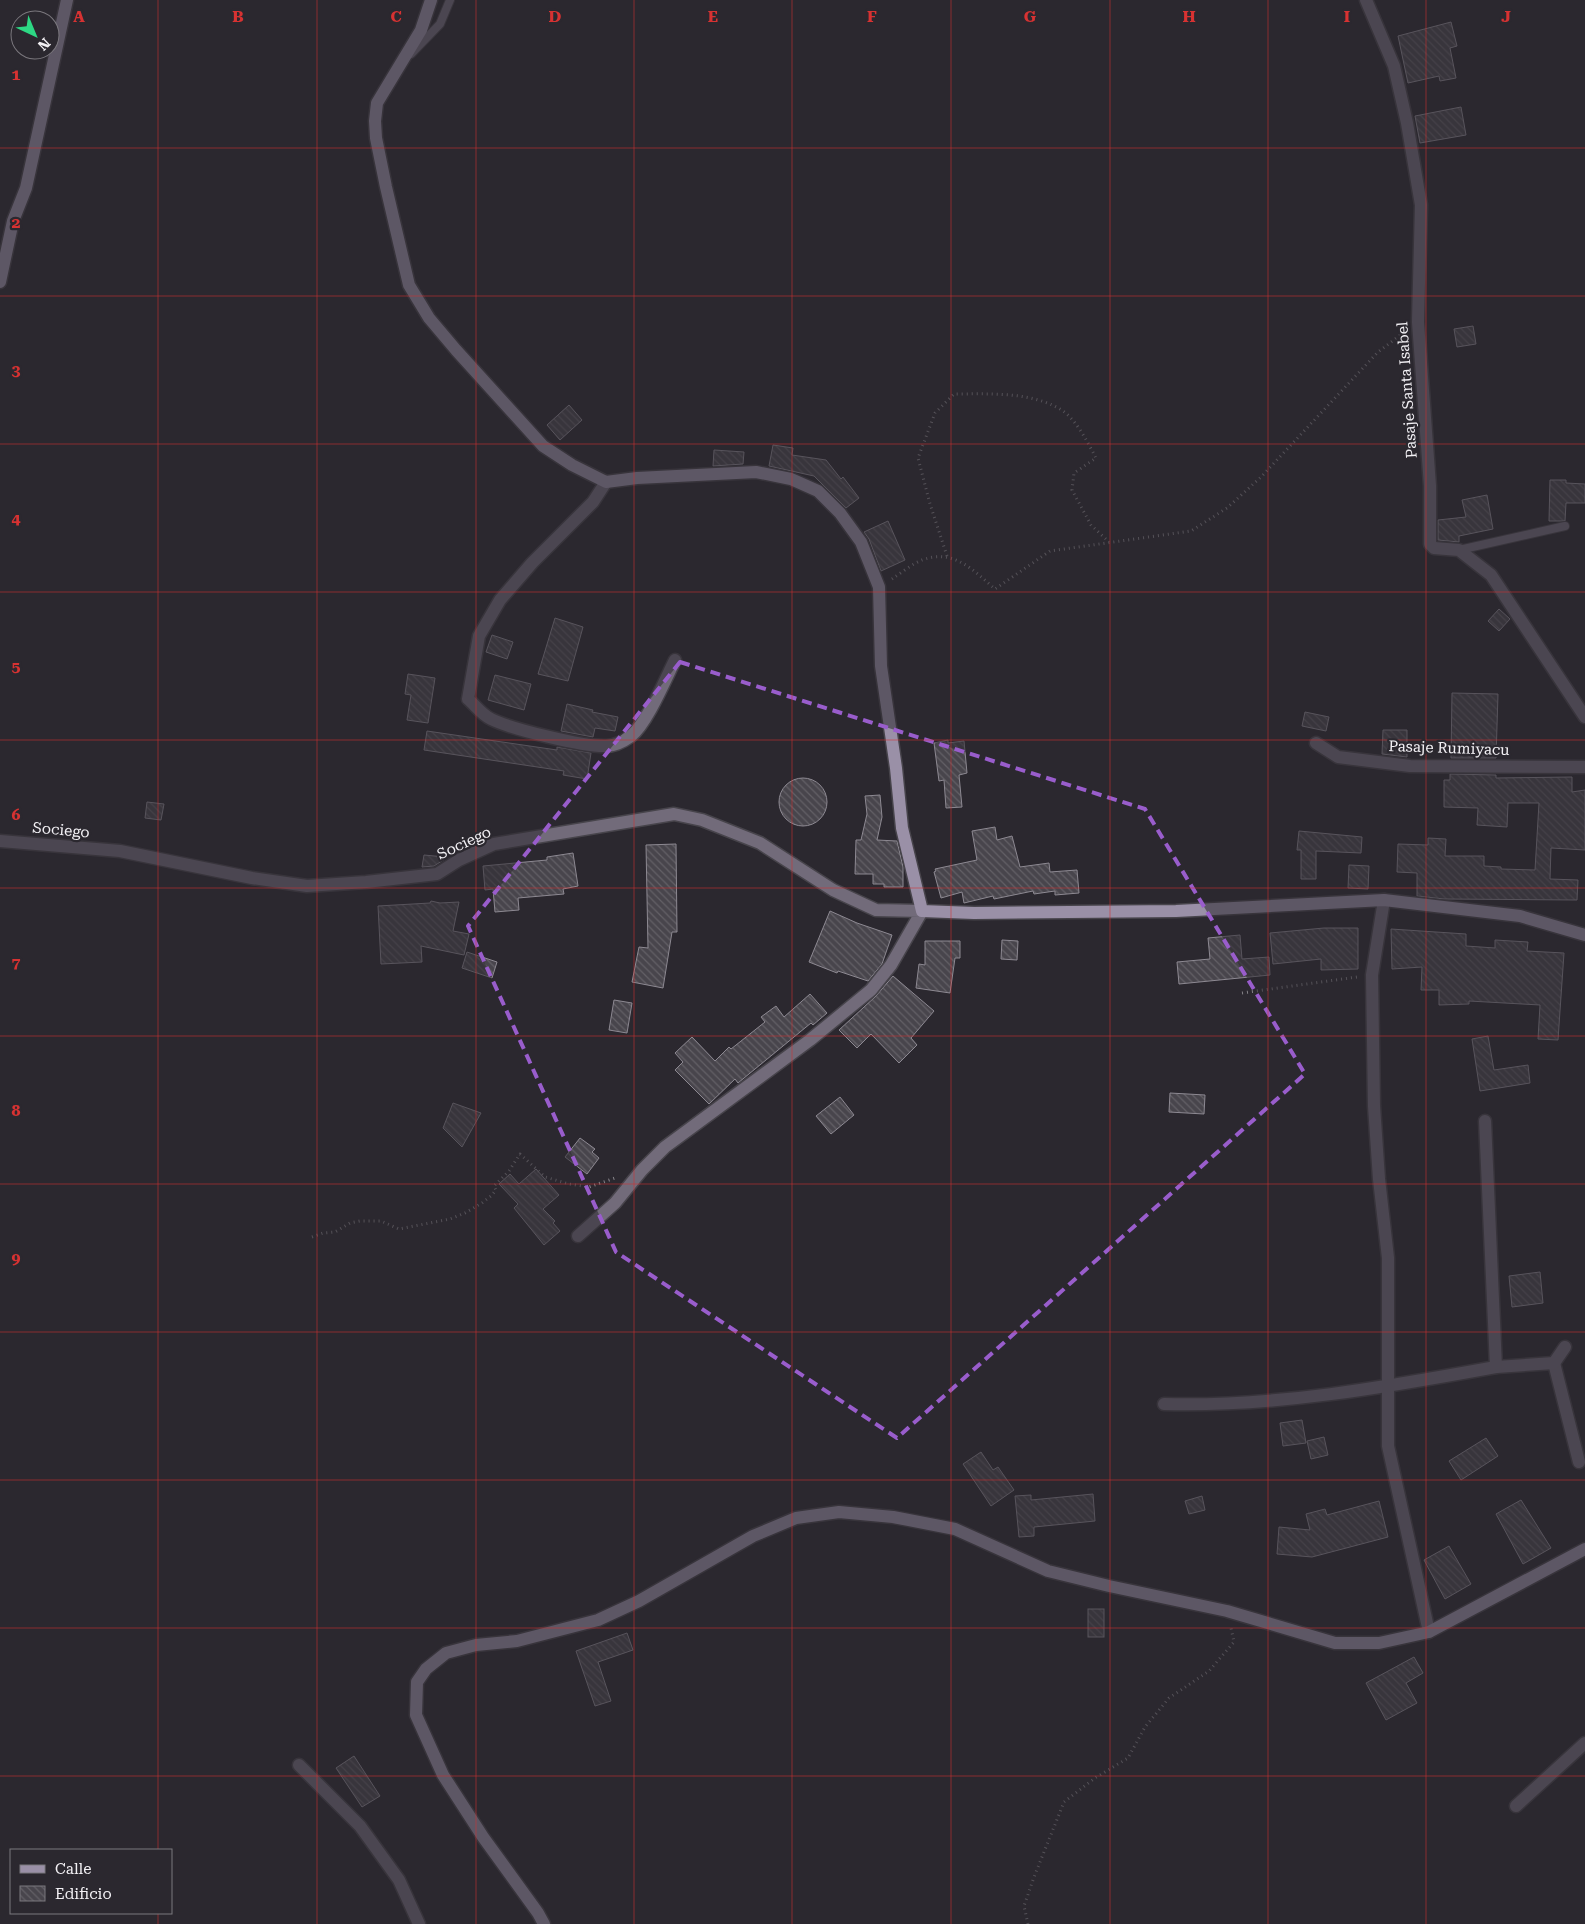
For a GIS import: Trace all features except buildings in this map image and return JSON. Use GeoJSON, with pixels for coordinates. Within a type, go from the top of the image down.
{"type":"FeatureCollection","features":[{"type":"Feature","properties":{"kind":"main road"},"geometry":{"type":"LineString","coordinates":[[0,282],[13,221],[28,178],[68,0]]}},
{"type":"Feature","properties":{"kind":"main road"},"geometry":{"type":"LineString","coordinates":[[431,0],[421,30],[377,103],[376,138],[393,221],[409,284],[429,318],[543,446],[572,465],[606,482],[637,478],[756,472],[792,479],[818,492],[840,513],[861,542],[879,587],[881,666],[896,768],[902,828],[922,911],[974,913],[1176,911],[1384,900],[1520,916],[1585,935]]}},
{"type":"Feature","properties":{"kind":"main road"},"geometry":{"type":"LineString","coordinates":[[544,1924],[483,1837],[443,1774],[416,1715],[417,1682],[426,1669],[446,1653],[476,1645],[517,1641],[598,1620],[638,1601],[753,1536],[796,1518],[839,1512],[893,1517],[955,1529],[1048,1571],[1226,1611],[1335,1643],[1379,1644],[1429,1632],[1585,1549]]}},
{"type":"Feature","properties":{"kind":"street","name":"Pasaje Santa Isabel"},"geometry":{"type":"LineString","coordinates":[[1366,0],[1394,66],[1408,123],[1421,205],[1418,322],[1430,486],[1430,544],[1434,548],[1459,550]]}},
{"type":"Feature","properties":{"kind":"street"},"geometry":{"type":"LineString","coordinates":[[606,482],[593,502],[532,563],[500,600],[479,636],[468,699],[490,719],[536,733],[581,743],[607,746],[619,743],[632,736],[643,721],[675,660]]}},
{"type":"Feature","properties":{"kind":"street"},"geometry":{"type":"LineString","coordinates":[[1459,550],[1491,575],[1585,717]]}},
{"type":"Feature","properties":{"kind":"street","name":"Pasaje Rumiyacu"},"geometry":{"type":"LineString","coordinates":[[1316,743],[1338,757],[1410,766],[1585,767]]}},
{"type":"Feature","properties":{"kind":"street","name":"Sociego"},"geometry":{"type":"LineString","coordinates":[[0,841],[120,851],[252,878],[306,886],[437,874],[459,860],[494,844],[674,814],[702,820],[760,844],[832,890],[876,910],[922,911]]}},
{"type":"Feature","properties":{"kind":"street"},"geometry":{"type":"LineString","coordinates":[[1384,900],[1372,975],[1374,1106],[1379,1179],[1388,1258],[1388,1446],[1429,1632]]}},
{"type":"Feature","properties":{"kind":"street"},"geometry":{"type":"LineString","coordinates":[[578,1236],[615,1203],[642,1170],[665,1147],[810,1040],[871,990],[891,965],[922,911]]}},
{"type":"Feature","properties":{"kind":"street"},"geometry":{"type":"LineString","coordinates":[[1485,1121],[1496,1367]]}},
{"type":"Feature","properties":{"kind":"street"},"geometry":{"type":"LineString","coordinates":[[1565,1347],[1554,1363],[1579,1462]]}},
{"type":"Feature","properties":{"kind":"street"},"geometry":{"type":"LineString","coordinates":[[1164,1404],[1208,1406],[1331,1395],[1496,1367],[1554,1363]]}},
{"type":"Feature","properties":{"kind":"street"},"geometry":{"type":"LineString","coordinates":[[1516,1806],[1585,1743]]}},
{"type":"Feature","properties":{"kind":"street"},"geometry":{"type":"LineString","coordinates":[[299,1765],[360,1826],[399,1880],[419,1924]]}},
{"type":"Feature","properties":{"kind":"lane"},"geometry":{"type":"LineString","coordinates":[[393,74],[440,24],[450,0]]}},
{"type":"Feature","properties":{"kind":"lane"},"geometry":{"type":"LineString","coordinates":[[1459,550],[1565,526]]}},
{"type":"Feature","properties":{"kind":"path"},"geometry":{"type":"LineString","coordinates":[[879,587],[923,560],[947,557],[966,564],[995,589],[1050,550],[1191,531],[1227,508],[1261,477],[1378,352],[1418,322]]}},
{"type":"Feature","properties":{"kind":"path"},"geometry":{"type":"LineString","coordinates":[[947,557],[918,458],[935,412],[954,394],[995,393],[1043,400],[1064,412],[1085,438],[1096,458],[1074,473],[1072,490],[1090,525],[1109,543]]}},
{"type":"Feature","properties":{"kind":"path"},"geometry":{"type":"LineString","coordinates":[[1242,993],[1372,975]]}},
{"type":"Feature","properties":{"kind":"path"},"geometry":{"type":"LineString","coordinates":[[312,1237],[322,1233],[335,1232],[350,1223],[360,1221],[381,1221],[399,1229],[465,1213],[491,1196],[496,1190],[494,1186],[509,1171],[520,1154],[545,1177],[569,1184],[589,1187],[605,1180],[642,1170]]}},
{"type":"Feature","properties":{"kind":"path"},"geometry":{"type":"LineString","coordinates":[[1028,1924],[1024,1906],[1064,1802],[1095,1778],[1128,1758],[1145,1727],[1168,1698],[1209,1671],[1234,1642],[1226,1611]]}},
{"type":"Feature","properties":{"kind":"highlighted area"},"geometry":{"type":"Polygon","coordinates":[[[680,662],[1145,809],[1305,1074],[897,1438],[616,1252],[468,926],[680,662]]]}}]}
